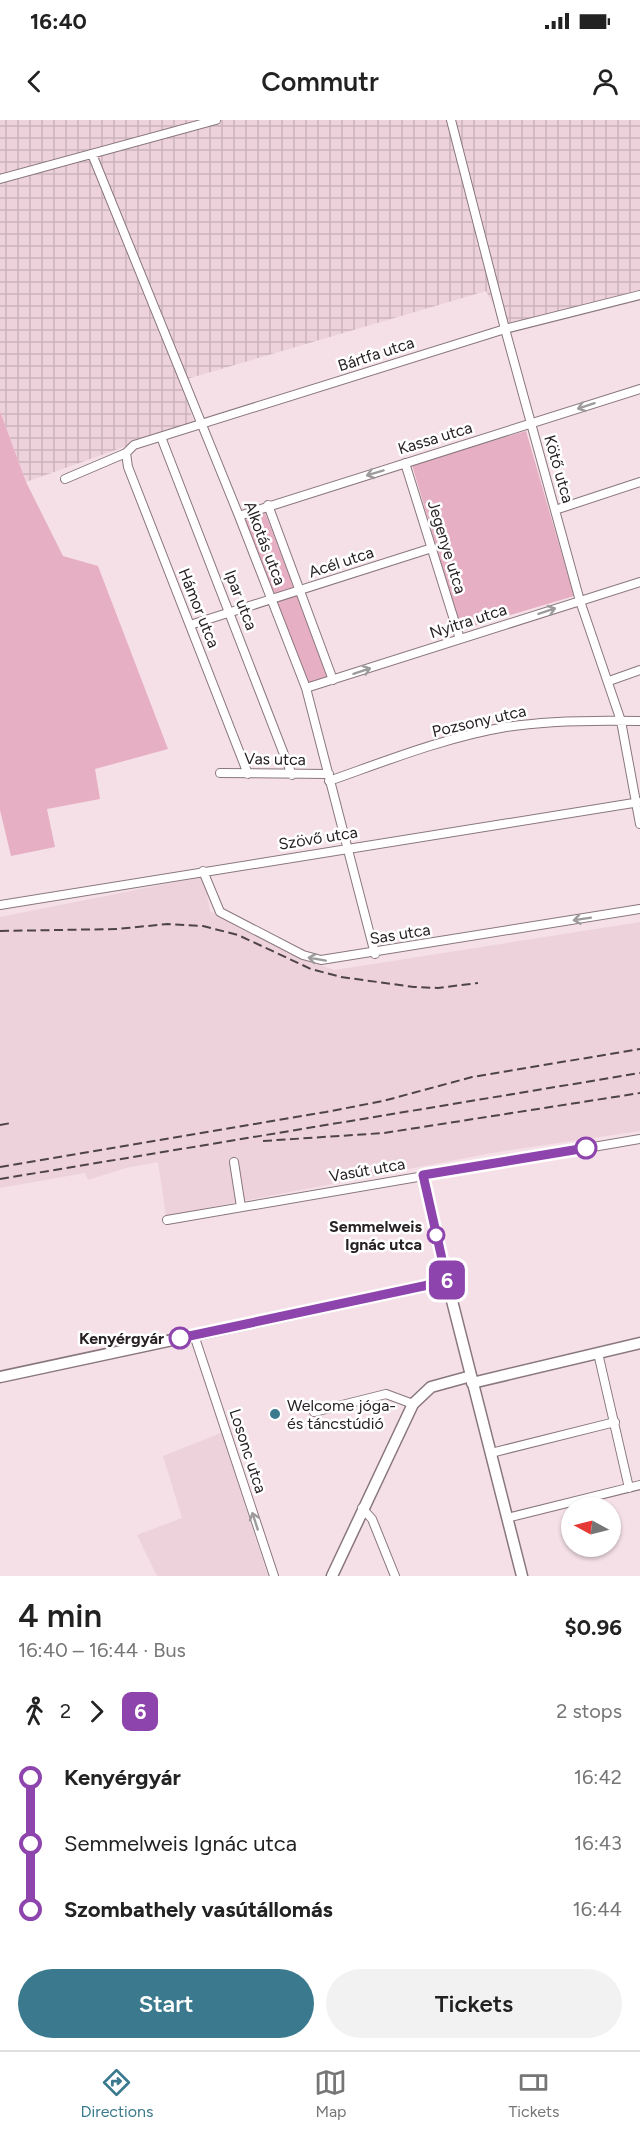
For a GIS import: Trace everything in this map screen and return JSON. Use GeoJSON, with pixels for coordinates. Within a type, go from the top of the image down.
{"type":"FeatureCollection","features":[{"type":"Feature","properties":{"kind":"street"},"geometry":{"type":"LineString","coordinates":[[0,179],[216,120]]}},
{"type":"Feature","properties":{"kind":"street","name":"Kötő utca"},"geometry":{"type":"LineString","coordinates":[[451,120],[505,329],[580,601],[621,721],[638,802],[640,824]]}},
{"type":"Feature","properties":{"kind":"street","name":"Alkotás utca"},"geometry":{"type":"LineString","coordinates":[[92,154],[306,688],[375,954]]}},
{"type":"Feature","properties":{"kind":"street","name":"Bártfa utca"},"geometry":{"type":"LineString","coordinates":[[65,479],[126,453],[134,445],[201,426],[505,329],[640,295]]}},
{"type":"Feature","properties":{"kind":"street","name":"Kassa utca"},"geometry":{"type":"LineString","coordinates":[[239,516],[640,389]]}},
{"type":"Feature","properties":{"kind":"street","name":"Ipar utca"},"geometry":{"type":"LineString","coordinates":[[161,437],[292,775]]}},
{"type":"Feature","properties":{"kind":"street","name":"Hámor utca"},"geometry":{"type":"LineString","coordinates":[[126,453],[128,467],[248,774]]}},
{"type":"Feature","properties":{"kind":"street","name":"Jegenye utca"},"geometry":{"type":"LineString","coordinates":[[405,464],[460,639]]}},
{"type":"Feature","properties":{"kind":"street"},"geometry":{"type":"LineString","coordinates":[[555,510],[640,482]]}},
{"type":"Feature","properties":{"kind":"street","name":"Alkotás utca"},"geometry":{"type":"LineString","coordinates":[[268,505],[333,680]]}},
{"type":"Feature","properties":{"kind":"street","name":"Acél utca"},"geometry":{"type":"LineString","coordinates":[[190,626],[432,548]]}},
{"type":"Feature","properties":{"kind":"street","name":"Nyitra utca"},"geometry":{"type":"LineString","coordinates":[[306,688],[640,582]]}},
{"type":"Feature","properties":{"kind":"street"},"geometry":{"type":"LineString","coordinates":[[609,681],[640,670]]}},
{"type":"Feature","properties":{"kind":"street","name":"Pozsony utca"},"geometry":{"type":"LineString","coordinates":[[329,778],[504,727],[558,722],[640,721]]}},
{"type":"Feature","properties":{"kind":"street","name":"Vas utca"},"geometry":{"type":"LineString","coordinates":[[220,773],[329,778]]}},
{"type":"Feature","properties":{"kind":"street","name":"Szövő utca"},"geometry":{"type":"LineString","coordinates":[[0,905],[638,802]]}},
{"type":"Feature","properties":{"kind":"street","name":"Sas utca"},"geometry":{"type":"LineString","coordinates":[[203,871],[220,912],[303,955],[329,961],[640,909]]}},
{"type":"Feature","properties":{"kind":"street","name":"Vasút utca"},"geometry":{"type":"LineString","coordinates":[[167,1220],[640,1139]]}},
{"type":"Feature","properties":{"kind":"street"},"geometry":{"type":"LineString","coordinates":[[234,1162],[241,1207]]}},
{"type":"Feature","properties":{"kind":"street"},"geometry":{"type":"LineString","coordinates":[[423,1175],[471,1379],[522,1576]]}},
{"type":"Feature","properties":{"kind":"street"},"geometry":{"type":"LineString","coordinates":[[0,1377],[447,1281]]}},
{"type":"Feature","properties":{"kind":"street","name":"Losonc utca"},"geometry":{"type":"LineString","coordinates":[[194,1335],[274,1576]]}},
{"type":"Feature","properties":{"kind":"street"},"geometry":{"type":"LineString","coordinates":[[332,1576],[362,1508],[413,1404],[430,1387],[640,1343]]}},
{"type":"Feature","properties":{"kind":"street"},"geometry":{"type":"LineString","coordinates":[[598,1353],[629,1488]]}},
{"type":"Feature","properties":{"kind":"street"},"geometry":{"type":"LineString","coordinates":[[314,1412],[375,1395],[395,1396],[413,1404]]}},
{"type":"Feature","properties":{"kind":"street"},"geometry":{"type":"LineString","coordinates":[[491,1453],[615,1422]]}},
{"type":"Feature","properties":{"kind":"street"},"geometry":{"type":"LineString","coordinates":[[507,1518],[640,1485]]}},
{"type":"Feature","properties":{"kind":"street"},"geometry":{"type":"LineString","coordinates":[[362,1508],[372,1519],[395,1576]]}},
{"type":"Feature","properties":{"kind":"shaded area"},"geometry":{"type":"Polygon","coordinates":[[[0,120],[640,120],[640,292],[505,327],[486,291],[180,381],[194,422],[26,482],[0,411],[0,120]]]}},
{"type":"Feature","properties":{"kind":"shaded area"},"geometry":{"type":"Polygon","coordinates":[[[0,411],[26,482],[63,556],[98,566],[168,749],[95,769],[100,799],[47,809],[55,847],[11,856],[0,810],[0,411]]]}},
{"type":"Feature","properties":{"kind":"shaded area"},"geometry":{"type":"Polygon","coordinates":[[[526,431],[574,596],[461,630],[412,465],[526,431]]]}},
{"type":"Feature","properties":{"kind":"shaded area"},"geometry":{"type":"Polygon","coordinates":[[[265,512],[328,677],[308,685],[245,520],[265,512]]]}},
{"type":"Feature","properties":{"kind":"shaded area"},"geometry":{"type":"Polygon","coordinates":[[[204,877],[210,911],[298,958],[335,970],[640,922],[640,1131],[492,1153],[166,1216],[158,1162],[126,1168],[88,1180],[85,1173],[0,1188],[0,917],[204,877]]]}},
{"type":"Feature","properties":{"kind":"shaded area"},"geometry":{"type":"Polygon","coordinates":[[[221,1433],[268,1576],[157,1576],[137,1535],[182,1518],[163,1456],[221,1433]]]}},
{"type":"Feature","properties":{"kind":"railway"},"geometry":{"type":"LineString","coordinates":[[0,931],[117,929],[168,924],[203,926],[238,935],[311,969],[341,977],[414,987],[438,988],[478,983]]}},
{"type":"Feature","properties":{"kind":"railway"},"geometry":{"type":"LineString","coordinates":[[0,1167],[326,1112],[383,1101],[472,1077],[640,1049]]}},
{"type":"Feature","properties":{"kind":"railway"},"geometry":{"type":"LineString","coordinates":[[0,1179],[640,1073]]}},
{"type":"Feature","properties":{"kind":"railway"},"geometry":{"type":"LineString","coordinates":[[263,1141],[384,1133],[640,1093]]}},
{"type":"Feature","properties":{"kind":"railway"},"geometry":{"type":"LineString","coordinates":[[0,1125],[11,1123]]}},
{"type":"Feature","properties":{"kind":"bus line","name":"6"},"geometry":{"type":"LineString","coordinates":[[180,1338],[447,1281],[423,1175],[586,1148]]}},
{"type":"Feature","properties":{"kind":"place","name":"Semmelweis Ignác utca"},"geometry":{"type":"Point","coordinates":[436,1235]}},
{"type":"Feature","properties":{"kind":"place","name":"Kenyérgyár"},"geometry":{"type":"Point","coordinates":[180,1338]}},
{"type":"Feature","properties":{"kind":"place","name":"Welcome jóga- és táncstúdió"},"geometry":{"type":"Point","coordinates":[275,1414]}}]}
